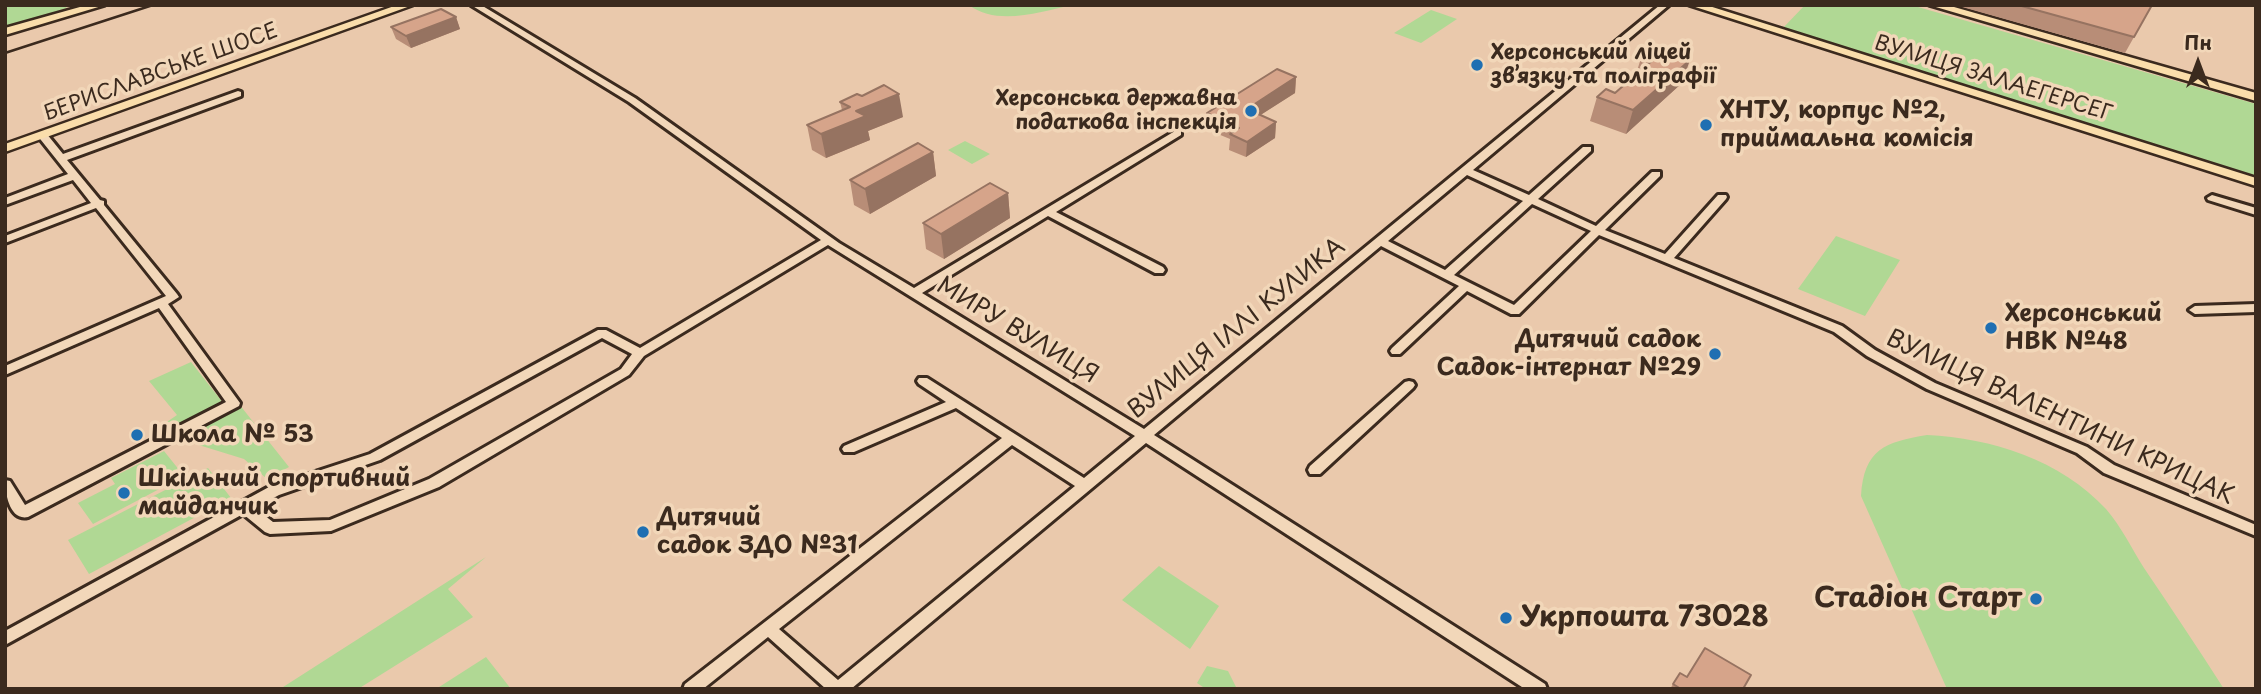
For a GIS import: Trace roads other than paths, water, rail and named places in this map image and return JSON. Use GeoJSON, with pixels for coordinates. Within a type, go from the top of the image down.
{"type":"FeatureCollection","features":[{"type":"Feature","properties":{"kind":"main road"},"geometry":{"type":"LineString","coordinates":[[5,32],[100,5]]}},
{"type":"Feature","properties":{"kind":"main road","name":"БЕРИСЛАВСЬКЕ ШОСЕ"},"geometry":{"type":"LineString","coordinates":[[5,148],[408,5]]}},
{"type":"Feature","properties":{"kind":"main road","name":"ВУЛИЦЯ ЗАЛАЕГЕРСЕГ"},"geometry":{"type":"LineString","coordinates":[[1694,5],[1715,9],[2256,182]]}},
{"type":"Feature","properties":{"kind":"main road"},"geometry":{"type":"LineString","coordinates":[[1934,5],[2256,97]]}},
{"type":"Feature","properties":{"kind":"street","name":"МИРУ ВУЛИЦЯ"},"geometry":{"type":"LineString","coordinates":[[475,5],[632,100],[828,241],[1143,435],[1539,689]]}},
{"type":"Feature","properties":{"kind":"street","name":"ВУЛИЦЯ ІЛЛІ КУЛИКА"},"geometry":{"type":"LineString","coordinates":[[838,689],[1665,5]]}},
{"type":"Feature","properties":{"kind":"street"},"geometry":{"type":"LineString","coordinates":[[63,158],[238,93]]}},
{"type":"Feature","properties":{"kind":"street"},"geometry":{"type":"LineString","coordinates":[[913,294],[1178,133]]}},
{"type":"Feature","properties":{"kind":"street"},"geometry":{"type":"LineString","coordinates":[[5,485],[23,513],[234,402],[100,203],[42,135]]}},
{"type":"Feature","properties":{"kind":"street"},"geometry":{"type":"LineString","coordinates":[[1446,276],[1587,149]]}},
{"type":"Feature","properties":{"kind":"street","name":"ВУЛИЦЯ ВАЛЕНТИНИ КРИЦАК"},"geometry":{"type":"LineString","coordinates":[[1465,170],[1598,231],[1838,329],[1871,353],[1931,386],[2082,450],[2109,469],[2256,531]]}},
{"type":"Feature","properties":{"kind":"street"},"geometry":{"type":"LineString","coordinates":[[1380,241],[1515,311],[1656,174]]}},
{"type":"Feature","properties":{"kind":"street"},"geometry":{"type":"LineString","coordinates":[[5,202],[76,175]]}},
{"type":"Feature","properties":{"kind":"street"},"geometry":{"type":"LineString","coordinates":[[1667,259],[1722,197]]}},
{"type":"Feature","properties":{"kind":"street"},"geometry":{"type":"LineString","coordinates":[[2212,198],[2256,212]]}},
{"type":"Feature","properties":{"kind":"street"},"geometry":{"type":"LineString","coordinates":[[5,240],[100,203]]}},
{"type":"Feature","properties":{"kind":"street"},"geometry":{"type":"LineString","coordinates":[[1048,212],[1159,270]]}},
{"type":"Feature","properties":{"kind":"street"},"geometry":{"type":"LineString","coordinates":[[244,507],[270,528],[331,525],[434,483],[625,372],[640,353],[828,241]]}},
{"type":"Feature","properties":{"kind":"street"},"geometry":{"type":"LineString","coordinates":[[1396,351],[1465,286]]}},
{"type":"Feature","properties":{"kind":"street"},"geometry":{"type":"LineString","coordinates":[[5,370],[167,299]]}},
{"type":"Feature","properties":{"kind":"street"},"geometry":{"type":"LineString","coordinates":[[2195,310],[2256,308]]}},
{"type":"Feature","properties":{"kind":"street"},"geometry":{"type":"LineString","coordinates":[[5,639],[274,491],[376,457],[602,333],[640,353]]}},
{"type":"Feature","properties":{"kind":"street"},"geometry":{"type":"LineString","coordinates":[[923,381],[1084,485]]}},
{"type":"Feature","properties":{"kind":"street"},"geometry":{"type":"LineString","coordinates":[[1315,470],[1409,385]]}},
{"type":"Feature","properties":{"kind":"street"},"geometry":{"type":"LineString","coordinates":[[849,449],[956,403]]}},
{"type":"Feature","properties":{"kind":"street"},"geometry":{"type":"LineString","coordinates":[[691,689],[1011,438]]}},
{"type":"Feature","properties":{"kind":"street"},"geometry":{"type":"LineString","coordinates":[[768,628],[838,689]]}},
{"type":"Feature","properties":{"kind":"railway"},"geometry":{"type":"LineString","coordinates":[[5,53],[153,5]]}},
{"type":"Feature","properties":{"kind":"place","name":"Херсонський ліцей зв’язку та поліграфії"},"geometry":{"type":"Point","coordinates":[1477,65]}},
{"type":"Feature","properties":{"kind":"place","name":"Херсонська державна податкова інспекція"},"geometry":{"type":"Point","coordinates":[1251,111]}},
{"type":"Feature","properties":{"kind":"place","name":"ХНТУ, корпус №2, приймальна комісія"},"geometry":{"type":"Point","coordinates":[1706,125]}},
{"type":"Feature","properties":{"kind":"place","name":"Херсонський НВК №48"},"geometry":{"type":"Point","coordinates":[1991,328]}},
{"type":"Feature","properties":{"kind":"place","name":"Дитячий садок Садок-інтернат №29"},"geometry":{"type":"Point","coordinates":[1715,354]}},
{"type":"Feature","properties":{"kind":"place","name":"Школа № 53"},"geometry":{"type":"Point","coordinates":[137,435]}},
{"type":"Feature","properties":{"kind":"place","name":"Шкільний спортивний майданчик"},"geometry":{"type":"Point","coordinates":[124,493]}},
{"type":"Feature","properties":{"kind":"place","name":"Дитячий садок ЗДО №31"},"geometry":{"type":"Point","coordinates":[643,532]}},
{"type":"Feature","properties":{"kind":"place","name":"Стадіон Старт"},"geometry":{"type":"Point","coordinates":[2036,599]}},
{"type":"Feature","properties":{"kind":"place","name":"Укрпошта 73028"},"geometry":{"type":"Point","coordinates":[1506,618]}}]}
